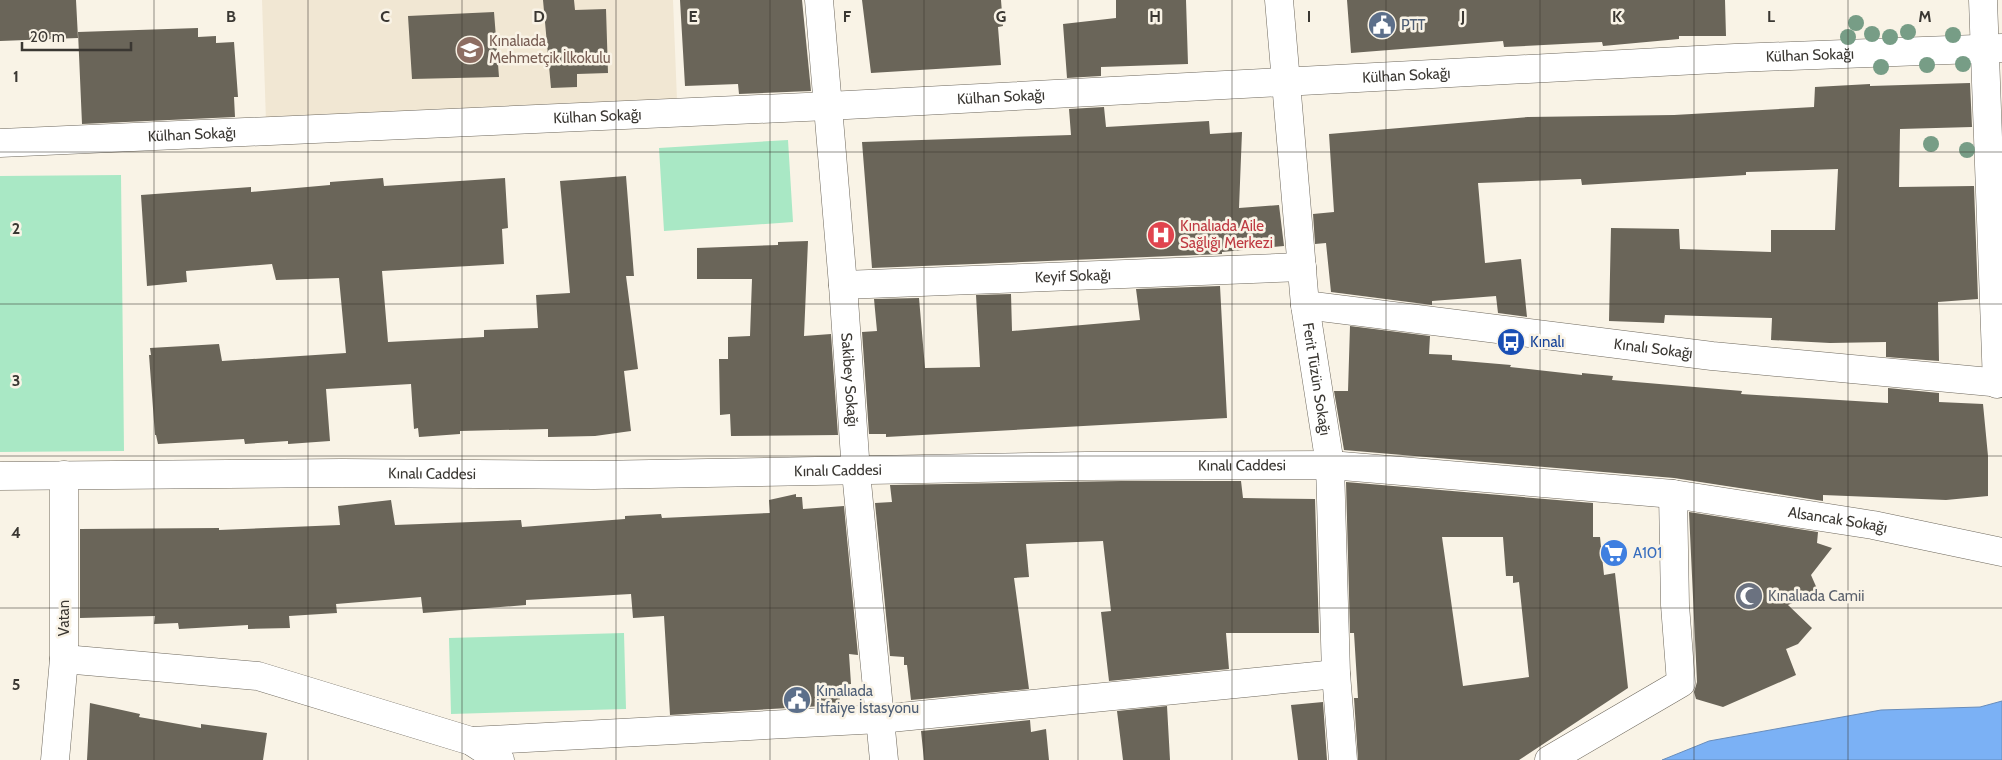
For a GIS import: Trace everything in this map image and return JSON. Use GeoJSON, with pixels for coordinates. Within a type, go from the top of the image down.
{"type":"FeatureCollection","features":[{"type":"Feature","properties":{"kind":"street","name":"Sakibey Sokağı"},"geometry":{"type":"LineString","coordinates":[[819,0],[843,285],[856,472],[884,760]]}},
{"type":"Feature","properties":{"kind":"street","name":"Ferit Tüzün Sokağı"},"geometry":{"type":"LineString","coordinates":[[1279,0],[1305,305],[1330,465],[1336,674],[1343,760]]}},
{"type":"Feature","properties":{"kind":"street"},"geometry":{"type":"LineString","coordinates":[[1983,0],[1994,48],[1999,384]]}},
{"type":"Feature","properties":{"kind":"street","name":"Külhan Sokağı"},"geometry":{"type":"LineString","coordinates":[[0,143],[828,106],[1735,58],[1994,48]]}},
{"type":"Feature","properties":{"kind":"street"},"geometry":{"type":"LineString","coordinates":[[0,136],[0,143]]}},
{"type":"Feature","properties":{"kind":"street","name":"Keyif Sokağı"},"geometry":{"type":"LineString","coordinates":[[843,285],[1302,267]]}},
{"type":"Feature","properties":{"kind":"street","name":"Kınalı Sokağı"},"geometry":{"type":"LineString","coordinates":[[1305,305],[1712,356],[1999,384]]}},
{"type":"Feature","properties":{"kind":"street","name":"Kınalı Caddesi"},"geometry":{"type":"LineString","coordinates":[[0,476],[332,473],[594,475],[856,472],[1086,466],[1330,465],[1673,494]]}},
{"type":"Feature","properties":{"kind":"street","name":"Vatan"},"geometry":{"type":"LineString","coordinates":[[55,760],[64,659],[64,475]]}},
{"type":"Feature","properties":{"kind":"street"},"geometry":{"type":"LineString","coordinates":[[1549,760],[1681,683],[1675,605],[1673,494]]}},
{"type":"Feature","properties":{"kind":"street","name":"Alsancak Sokağı"},"geometry":{"type":"LineString","coordinates":[[1673,494],[1873,525],[2002,552]]}},
{"type":"Feature","properties":{"kind":"street"},"geometry":{"type":"LineString","coordinates":[[64,659],[258,676],[471,741],[500,760]]}},
{"type":"Feature","properties":{"kind":"street"},"geometry":{"type":"LineString","coordinates":[[471,741],[880,719],[1336,674]]}},
{"type":"Feature","properties":{"kind":"shaded area","name":"Kınalıada Mehmetçik İlkokulu"},"geometry":{"type":"Polygon","coordinates":[[[262,0],[673,0],[677,100],[266,122],[262,0]]]}},
{"type":"Feature","properties":{"kind":"green space"},"geometry":{"type":"Polygon","coordinates":[[[788,140],[793,222],[664,231],[659,148],[788,140]]]}},
{"type":"Feature","properties":{"kind":"green space"},"geometry":{"type":"Polygon","coordinates":[[[121,175],[124,451],[0,452],[0,176],[121,175]]]}},
{"type":"Feature","properties":{"kind":"green space"},"geometry":{"type":"Polygon","coordinates":[[[624,633],[626,709],[451,714],[449,638],[624,633]]]}},
{"type":"Feature","properties":{"kind":"water"},"geometry":{"type":"Polygon","coordinates":[[[2002,701],[2002,760],[1662,760],[1709,741],[1881,710],[1980,707],[2002,701]]]}},
{"type":"Feature","properties":{"kind":"building"},"geometry":{"type":"Polygon","coordinates":[[[0,0],[76,0],[78,38],[0,41],[0,0]]]}},
{"type":"Feature","properties":{"kind":"building"},"geometry":{"type":"Polygon","coordinates":[[[543,0],[574,0],[575,10],[606,9],[608,73],[577,74],[577,87],[551,88],[543,0]]]}},
{"type":"Feature","properties":{"kind":"building"},"geometry":{"type":"Polygon","coordinates":[[[680,0],[802,0],[811,91],[739,94],[738,84],[685,86],[680,0]]]}},
{"type":"Feature","properties":{"kind":"building"},"geometry":{"type":"Polygon","coordinates":[[[862,0],[1001,0],[1003,26],[998,27],[1001,65],[871,73],[862,0]]]}},
{"type":"Feature","properties":{"kind":"building"},"geometry":{"type":"Polygon","coordinates":[[[1116,0],[1186,0],[1188,64],[1101,67],[1101,76],[1067,78],[1063,24],[1116,18],[1116,0]]]}},
{"type":"Feature","properties":{"kind":"building"},"geometry":{"type":"Polygon","coordinates":[[[1347,0],[1725,0],[1726,36],[1679,36],[1679,39],[1603,46],[1602,42],[1504,47],[1503,41],[1351,53],[1347,0]]]}},
{"type":"Feature","properties":{"kind":"building"},"geometry":{"type":"Polygon","coordinates":[[[494,12],[499,77],[412,79],[408,16],[494,12]]]}},
{"type":"Feature","properties":{"kind":"building"},"geometry":{"type":"Polygon","coordinates":[[[198,28],[198,37],[216,36],[216,43],[234,42],[238,97],[234,97],[235,117],[82,124],[78,32],[198,28]]]}},
{"type":"Feature","properties":{"kind":"building"},"geometry":{"type":"Polygon","coordinates":[[[1970,83],[1972,127],[1900,129],[1899,187],[1974,186],[1978,299],[1938,302],[1939,361],[1886,357],[1886,342],[1830,343],[1771,340],[1772,318],[1665,315],[1664,323],[1609,321],[1611,228],[1679,229],[1680,249],[1771,252],[1771,230],[1835,230],[1838,169],[1746,172],[1746,175],[1582,185],[1581,179],[1478,183],[1485,263],[1521,259],[1527,317],[1498,313],[1496,296],[1432,301],[1432,305],[1331,292],[1326,243],[1315,244],[1313,214],[1334,212],[1329,134],[1528,117],[1674,115],[1814,107],[1815,87],[1870,84],[1870,86],[1970,83]]]}},
{"type":"Feature","properties":{"kind":"building"},"geometry":{"type":"Polygon","coordinates":[[[1104,107],[1106,127],[1209,121],[1210,134],[1242,132],[1239,208],[1279,205],[1284,246],[1222,252],[1222,254],[872,268],[862,142],[1071,135],[1069,109],[1104,107]]]}},
{"type":"Feature","properties":{"kind":"building"},"geometry":{"type":"Polygon","coordinates":[[[626,176],[634,276],[626,276],[638,369],[624,371],[631,431],[595,436],[548,437],[548,429],[460,431],[460,434],[419,437],[418,428],[414,429],[411,384],[326,389],[330,441],[288,444],[288,441],[245,444],[244,439],[158,444],[155,435],[150,348],[219,344],[222,361],[346,353],[339,278],[276,280],[272,264],[186,271],[187,282],[147,286],[141,195],[251,187],[251,192],[330,185],[330,182],[383,178],[384,186],[505,178],[508,228],[502,229],[504,264],[382,271],[388,342],[484,337],[484,330],[538,328],[536,295],[570,293],[560,181],[626,176]]]}},
{"type":"Feature","properties":{"kind":"building"},"geometry":{"type":"Polygon","coordinates":[[[808,241],[804,336],[831,334],[838,435],[731,436],[730,414],[720,415],[719,359],[728,359],[728,337],[750,336],[752,279],[697,279],[697,248],[778,245],[778,242],[808,241]]]}},
{"type":"Feature","properties":{"kind":"building"},"geometry":{"type":"Polygon","coordinates":[[[1220,286],[1227,418],[886,437],[886,434],[869,434],[862,332],[877,331],[874,299],[919,298],[925,368],[980,367],[976,295],[1011,294],[1012,331],[1140,320],[1136,289],[1220,286]]]}},
{"type":"Feature","properties":{"kind":"building"},"geometry":{"type":"Polygon","coordinates":[[[1350,326],[1430,336],[1429,354],[1452,355],[1452,360],[1511,365],[1510,367],[1582,375],[1582,373],[1613,376],[1612,380],[1742,391],[1741,394],[1888,403],[1888,388],[1939,393],[1939,402],[1983,404],[1988,456],[1988,496],[1946,500],[1823,495],[1823,501],[1674,478],[1344,450],[1334,391],[1348,391],[1350,326]]]}},
{"type":"Feature","properties":{"kind":"building"},"geometry":{"type":"Polygon","coordinates":[[[1241,481],[1243,498],[1315,499],[1319,633],[1226,633],[1229,669],[1109,681],[1101,612],[1111,611],[1103,541],[1026,544],[1029,577],[1014,578],[1029,689],[911,700],[907,665],[904,665],[904,657],[890,656],[875,503],[892,502],[890,485],[1241,481]]]}},
{"type":"Feature","properties":{"kind":"building"},"geometry":{"type":"Polygon","coordinates":[[[1346,482],[1593,503],[1593,537],[1600,537],[1604,575],[1615,573],[1628,688],[1519,760],[1358,760],[1354,698],[1358,698],[1354,633],[1350,633],[1346,482]],[[1442,537],[1463,686],[1529,677],[1519,582],[1513,583],[1513,576],[1506,576],[1503,537],[1442,537]]]}},
{"type":"Feature","properties":{"kind":"building"},"geometry":{"type":"Polygon","coordinates":[[[796,494],[796,497],[802,497],[803,509],[844,506],[858,655],[849,654],[851,684],[839,685],[840,705],[670,715],[664,616],[633,618],[631,594],[526,600],[526,605],[423,613],[421,597],[336,604],[337,613],[289,616],[290,628],[248,629],[248,625],[179,629],[178,623],[154,624],[155,616],[80,618],[80,529],[219,528],[219,530],[340,525],[338,506],[391,500],[395,525],[521,520],[522,527],[625,519],[625,516],[661,514],[662,518],[770,513],[769,500],[796,494]]]}},
{"type":"Feature","properties":{"kind":"building","name":"Kınalıada Camii"},"geometry":{"type":"Polygon","coordinates":[[[1689,512],[1818,532],[1817,543],[1832,548],[1811,575],[1818,591],[1788,605],[1812,628],[1798,644],[1786,649],[1796,675],[1723,707],[1696,699],[1694,692],[1697,682],[1689,512]]]}},
{"type":"Feature","properties":{"kind":"building"},"geometry":{"type":"Polygon","coordinates":[[[1323,702],[1327,760],[1298,760],[1291,705],[1323,702]]]}},
{"type":"Feature","properties":{"kind":"building"},"geometry":{"type":"Polygon","coordinates":[[[90,703],[140,714],[139,717],[201,728],[201,724],[267,733],[263,760],[87,760],[90,703]]]}},
{"type":"Feature","properties":{"kind":"building"},"geometry":{"type":"Polygon","coordinates":[[[1167,706],[1170,760],[1123,760],[1117,711],[1167,706]]]}},
{"type":"Feature","properties":{"kind":"building"},"geometry":{"type":"Polygon","coordinates":[[[1030,720],[1031,732],[1046,729],[1049,760],[924,760],[921,731],[1030,720]]]}},
{"type":"Feature","properties":{"kind":"place","name":"PTT"},"geometry":{"type":"Point","coordinates":[1382,25]}},
{"type":"Feature","properties":{"kind":"place","name":"Kınalıada Mehmetçik İlkokulu"},"geometry":{"type":"Point","coordinates":[470,50]}},
{"type":"Feature","properties":{"kind":"place","name":"Kınalıada Aile Sağlığı Merkezi"},"geometry":{"type":"Point","coordinates":[1161,235]}},
{"type":"Feature","properties":{"kind":"place","name":"Kınalı"},"geometry":{"type":"Point","coordinates":[1511,342]}},
{"type":"Feature","properties":{"kind":"place","name":"A101"},"geometry":{"type":"Point","coordinates":[1614,553]}},
{"type":"Feature","properties":{"kind":"place","name":"Kınalıada Camii"},"geometry":{"type":"Point","coordinates":[1749,596]}},
{"type":"Feature","properties":{"kind":"place","name":"Kınalıada İtfaiye İstasyonu"},"geometry":{"type":"Point","coordinates":[797,700]}}]}
